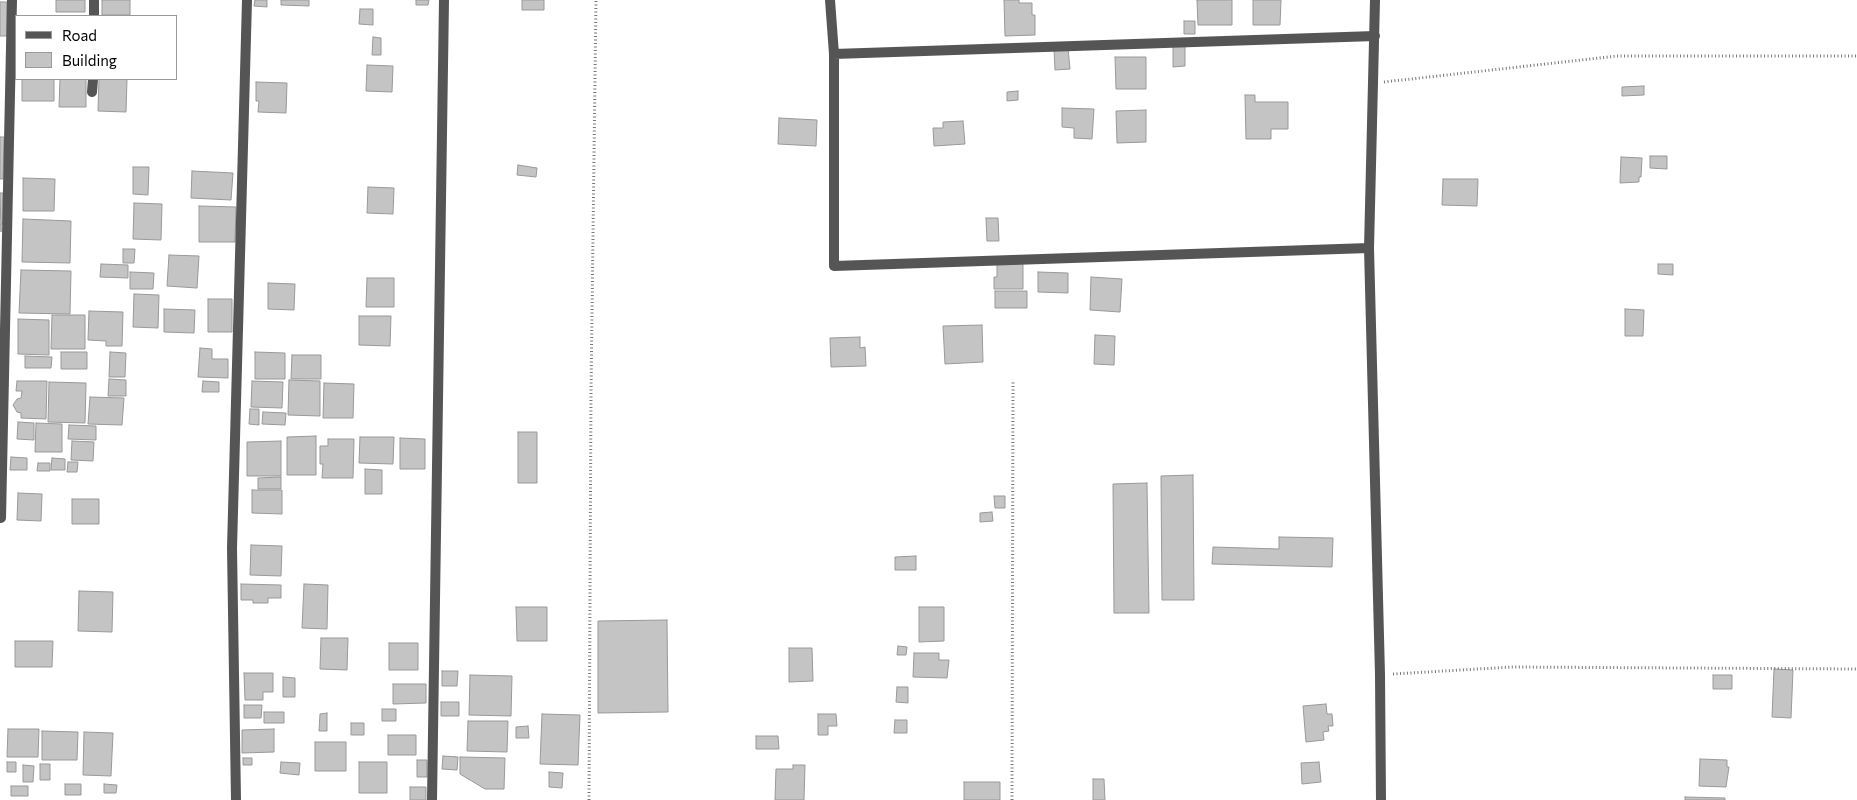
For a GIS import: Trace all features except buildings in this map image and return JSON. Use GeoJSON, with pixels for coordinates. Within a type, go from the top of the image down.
{"type":"FeatureCollection","features":[{"type":"Feature","properties":{"kind":"street"},"geometry":{"type":"LineString","coordinates":[[1,518],[12,0]]}},
{"type":"Feature","properties":{"kind":"street"},"geometry":{"type":"LineString","coordinates":[[94,0],[94,15]]}},
{"type":"Feature","properties":{"kind":"street"},"geometry":{"type":"LineString","coordinates":[[236,800],[232,538],[247,0]]}},
{"type":"Feature","properties":{"kind":"street"},"geometry":{"type":"LineString","coordinates":[[432,800],[444,0]]}},
{"type":"Feature","properties":{"kind":"street"},"geometry":{"type":"LineString","coordinates":[[830,0],[834,54],[834,266],[1369,248]]}},
{"type":"Feature","properties":{"kind":"street"},"geometry":{"type":"LineString","coordinates":[[1375,0],[1369,248],[1380,675],[1381,800]]}},
{"type":"Feature","properties":{"kind":"street"},"geometry":{"type":"LineString","coordinates":[[834,54],[1375,36]]}},
{"type":"Feature","properties":{"kind":"street"},"geometry":{"type":"LineString","coordinates":[[92,92],[93,80]]}},
{"type":"Feature","properties":{"kind":"path"},"geometry":{"type":"LineString","coordinates":[[589,800],[596,0]]}},
{"type":"Feature","properties":{"kind":"path"},"geometry":{"type":"LineString","coordinates":[[1373,83],[1617,56],[1857,56]]}},
{"type":"Feature","properties":{"kind":"path"},"geometry":{"type":"LineString","coordinates":[[1012,382],[1012,800]]}},
{"type":"Feature","properties":{"kind":"path"},"geometry":{"type":"LineString","coordinates":[[1380,675],[1512,667],[1857,669]]}}]}
